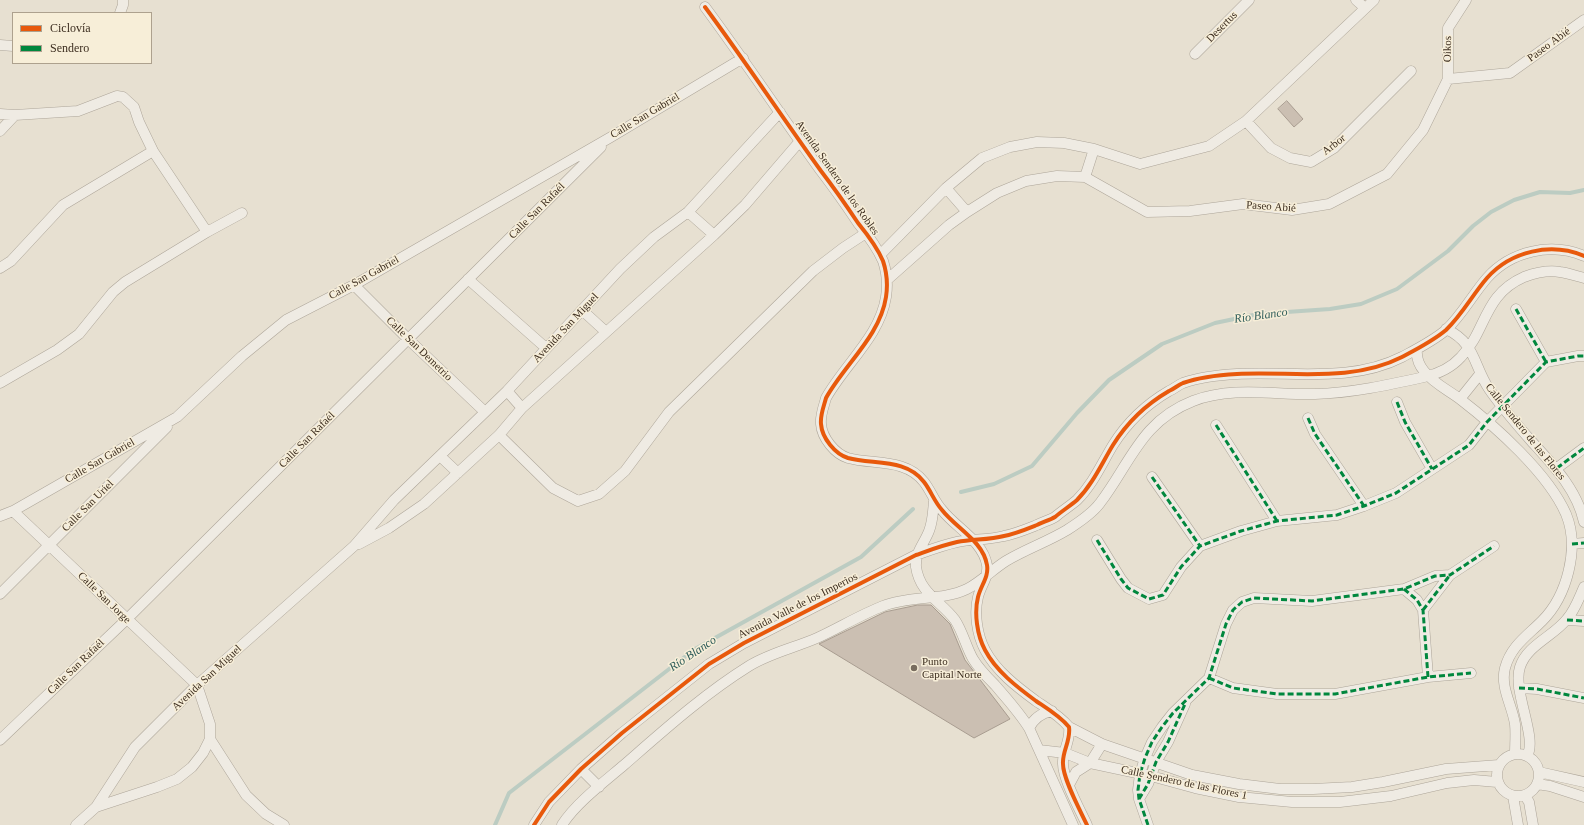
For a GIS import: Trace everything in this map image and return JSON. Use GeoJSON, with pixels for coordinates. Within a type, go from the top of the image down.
{"type":"FeatureCollection","features":[{"type":"Feature","properties":{"kind":"street"},"geometry":{"type":"LineString","coordinates":[[120,12],[123,5],[122,0]]}},
{"type":"Feature","properties":{"kind":"street","name":"Desertus"},"geometry":{"type":"LineString","coordinates":[[1195,54],[1249,0]]}},
{"type":"Feature","properties":{"kind":"street"},"geometry":{"type":"LineString","coordinates":[[1356,0],[1365,8]]}},
{"type":"Feature","properties":{"kind":"street"},"geometry":{"type":"LineString","coordinates":[[880,255],[946,188],[982,158],[1010,147],[1037,142],[1064,143],[1094,149],[1140,164],[1209,146],[1246,121],[1374,0]]}},
{"type":"Feature","properties":{"kind":"street","name":"Oikos"},"geometry":{"type":"LineString","coordinates":[[1448,79],[1448,28],[1466,0]]}},
{"type":"Feature","properties":{"kind":"street","name":"Avenida Sendero de los Robles"},"geometry":{"type":"LineString","coordinates":[[705,7],[743,58],[866,233],[880,255],[885,269],[887,280],[886,297],[882,313],[873,331],[826,398],[822,410],[821,424],[823,433],[828,442],[838,452],[848,458],[903,467],[912,471],[924,482],[934,501],[952,522],[973,540],[984,555],[988,573]]}},
{"type":"Feature","properties":{"kind":"street","name":"Paseo Abié"},"geometry":{"type":"LineString","coordinates":[[887,280],[949,225],[967,212],[997,193],[1026,181],[1057,176],[1085,177],[1147,212],[1190,211],[1243,204],[1292,210],[1329,204],[1387,174],[1423,130],[1448,79],[1510,73],[1584,20]]}},
{"type":"Feature","properties":{"kind":"street"},"geometry":{"type":"LineString","coordinates":[[0,45],[12,46]]}},
{"type":"Feature","properties":{"kind":"street","name":"Calle San Gabriel"},"geometry":{"type":"LineString","coordinates":[[0,516],[12,511],[177,417],[242,356],[286,320],[354,285],[611,137],[743,58]]}},
{"type":"Feature","properties":{"kind":"street","name":"Arbor"},"geometry":{"type":"LineString","coordinates":[[1246,121],[1271,148],[1290,158],[1311,162],[1334,148],[1411,71]]}},
{"type":"Feature","properties":{"kind":"street"},"geometry":{"type":"LineString","coordinates":[[0,114],[15,116],[78,111],[117,96],[123,97],[134,107],[139,122],[153,151],[207,232]]}},
{"type":"Feature","properties":{"kind":"street","name":"Avenida San Miguel"},"geometry":{"type":"LineString","coordinates":[[76,825],[96,807],[135,747],[197,685],[354,546],[394,500],[507,391],[620,269],[654,237],[688,212],[780,112]]}},
{"type":"Feature","properties":{"kind":"street"},"geometry":{"type":"LineString","coordinates":[[0,131],[15,116]]}},
{"type":"Feature","properties":{"kind":"street","name":"Calle San Rafaél"},"geometry":{"type":"LineString","coordinates":[[0,740],[127,619],[611,137]]}},
{"type":"Feature","properties":{"kind":"street","name":"Avenida San Miguel"},"geometry":{"type":"LineString","coordinates":[[354,546],[389,528],[424,504],[458,474],[499,435],[522,408],[714,235],[745,205],[800,141]]}},
{"type":"Feature","properties":{"kind":"street"},"geometry":{"type":"LineString","coordinates":[[1085,177],[1094,149]]}},
{"type":"Feature","properties":{"kind":"street"},"geometry":{"type":"LineString","coordinates":[[0,268],[11,261],[63,205],[153,151]]}},
{"type":"Feature","properties":{"kind":"street"},"geometry":{"type":"LineString","coordinates":[[946,188],[967,212]]}},
{"type":"Feature","properties":{"kind":"street"},"geometry":{"type":"LineString","coordinates":[[688,212],[714,235]]}},
{"type":"Feature","properties":{"kind":"street"},"geometry":{"type":"LineString","coordinates":[[0,383],[57,350],[79,334],[113,292],[125,282],[207,232],[242,213]]}},
{"type":"Feature","properties":{"kind":"street"},"geometry":{"type":"LineString","coordinates":[[499,435],[553,488],[578,501],[599,494],[625,471],[669,412],[813,271],[843,248],[866,233]]}},
{"type":"Feature","properties":{"kind":"street"},"geometry":{"type":"LineString","coordinates":[[916,555],[944,545],[1004,536],[1028,529],[1053,518],[1077,500],[1096,475],[1129,421],[1153,401],[1182,384],[1215,375],[1262,373],[1315,375],[1347,373],[1381,365],[1400,358],[1417,349],[1446,329],[1487,278],[1506,262],[1534,251],[1549,249],[1584,256]]}},
{"type":"Feature","properties":{"kind":"street"},"geometry":{"type":"LineString","coordinates":[[562,825],[598,787],[706,697],[752,664],[770,655],[825,634],[886,604],[900,600],[930,596],[943,596],[967,589],[1007,560],[1052,539],[1069,529],[1098,506],[1133,450],[1148,432],[1167,416],[1194,401],[1219,393],[1258,392],[1313,394],[1350,391],[1428,376],[1452,365],[1459,360],[1469,347],[1492,303],[1504,289],[1515,282],[1531,275],[1547,272],[1559,272],[1584,278]]}},
{"type":"Feature","properties":{"kind":"street"},"geometry":{"type":"LineString","coordinates":[[468,279],[546,348]]}},
{"type":"Feature","properties":{"kind":"street","name":"Calle San Demetrio"},"geometry":{"type":"LineString","coordinates":[[354,285],[485,412]]}},
{"type":"Feature","properties":{"kind":"street"},"geometry":{"type":"LineString","coordinates":[[1516,309],[1546,362]]}},
{"type":"Feature","properties":{"kind":"street"},"geometry":{"type":"LineString","coordinates":[[582,310],[606,332]]}},
{"type":"Feature","properties":{"kind":"street","name":"Calle Sendero de las Flores"},"geometry":{"type":"LineString","coordinates":[[1446,329],[1459,336],[1469,347],[1480,374],[1502,408],[1556,468],[1573,494],[1584,522]]}},
{"type":"Feature","properties":{"kind":"street","name":"Calle Sendero de las Flores"},"geometry":{"type":"LineString","coordinates":[[1417,349],[1417,361],[1423,371],[1460,399],[1505,437],[1545,480],[1554,492],[1566,515],[1572,544],[1567,577],[1559,599],[1543,620],[1514,648],[1505,669],[1504,678],[1506,694],[1515,725],[1515,754]]}},
{"type":"Feature","properties":{"kind":"street"},"geometry":{"type":"LineString","coordinates":[[1097,540],[1128,588],[1149,599],[1162,595],[1181,567],[1200,546],[1241,531],[1277,521],[1337,515],[1396,493],[1469,445],[1487,422],[1546,362],[1584,356]]}},
{"type":"Feature","properties":{"kind":"street"},"geometry":{"type":"LineString","coordinates":[[1460,399],[1480,374]]}},
{"type":"Feature","properties":{"kind":"street"},"geometry":{"type":"LineString","coordinates":[[507,391],[522,408]]}},
{"type":"Feature","properties":{"kind":"street"},"geometry":{"type":"LineString","coordinates":[[1397,402],[1405,422],[1432,469]]}},
{"type":"Feature","properties":{"kind":"street","name":"Calle San Uriel"},"geometry":{"type":"LineString","coordinates":[[0,594],[177,417]]}},
{"type":"Feature","properties":{"kind":"street"},"geometry":{"type":"LineString","coordinates":[[1308,418],[1315,434],[1364,506]]}},
{"type":"Feature","properties":{"kind":"street"},"geometry":{"type":"LineString","coordinates":[[1216,425],[1277,521]]}},
{"type":"Feature","properties":{"kind":"street"},"geometry":{"type":"LineString","coordinates":[[1556,468],[1584,448]]}},
{"type":"Feature","properties":{"kind":"street"},"geometry":{"type":"LineString","coordinates":[[440,456],[458,474]]}},
{"type":"Feature","properties":{"kind":"street"},"geometry":{"type":"LineString","coordinates":[[1152,477],[1200,546]]}},
{"type":"Feature","properties":{"kind":"street"},"geometry":{"type":"LineString","coordinates":[[934,501],[930,530],[916,555],[916,567],[923,588],[955,621],[960,628],[973,659],[1017,711],[1029,728],[1073,825]]}},
{"type":"Feature","properties":{"kind":"street","name":"Calle San Jorge"},"geometry":{"type":"LineString","coordinates":[[12,511],[197,685]]}},
{"type":"Feature","properties":{"kind":"street"},"geometry":{"type":"LineString","coordinates":[[1572,544],[1584,543]]}},
{"type":"Feature","properties":{"kind":"street"},"geometry":{"type":"LineString","coordinates":[[1423,610],[1450,575],[1494,546]]}},
{"type":"Feature","properties":{"kind":"street","name":"Avenida Valle de los Imperios"},"geometry":{"type":"LineString","coordinates":[[534,825],[549,802],[581,769],[622,733],[709,664],[744,643],[916,555]]}},
{"type":"Feature","properties":{"kind":"street"},"geometry":{"type":"LineString","coordinates":[[988,573],[978,596],[977,611],[978,629],[985,649],[993,663],[1004,675],[1036,701],[1052,711],[1069,727],[1069,738],[1062,765],[1069,785],[1087,825]]}},
{"type":"Feature","properties":{"kind":"street"},"geometry":{"type":"LineString","coordinates":[[1148,825],[1139,799],[1140,774],[1145,758],[1152,742],[1173,713],[1209,678],[1226,624],[1233,610],[1242,602],[1254,598],[1312,601],[1404,589],[1435,576],[1450,575]]}},
{"type":"Feature","properties":{"kind":"street"},"geometry":{"type":"LineString","coordinates":[[1527,756],[1530,751],[1518,677],[1524,660],[1536,646],[1567,620],[1578,603],[1584,587]]}},
{"type":"Feature","properties":{"kind":"street"},"geometry":{"type":"LineString","coordinates":[[1404,589],[1417,600],[1423,610],[1428,677]]}},
{"type":"Feature","properties":{"kind":"street"},"geometry":{"type":"LineString","coordinates":[[1567,620],[1584,621]]}},
{"type":"Feature","properties":{"kind":"street"},"geometry":{"type":"LineString","coordinates":[[1209,678],[1233,688],[1284,694],[1335,694],[1428,677],[1471,673]]}},
{"type":"Feature","properties":{"kind":"street"},"geometry":{"type":"LineString","coordinates":[[96,807],[177,779],[192,767],[203,753],[210,739],[210,724],[197,685]]}},
{"type":"Feature","properties":{"kind":"street"},"geometry":{"type":"LineString","coordinates":[[1519,688],[1537,689],[1584,698]]}},
{"type":"Feature","properties":{"kind":"street"},"geometry":{"type":"LineString","coordinates":[[1139,799],[1151,776],[1156,762],[1178,722],[1186,701]]}},
{"type":"Feature","properties":{"kind":"street"},"geometry":{"type":"LineString","coordinates":[[1029,728],[1040,715],[1052,711]]}},
{"type":"Feature","properties":{"kind":"street","name":"Calle Sendero de las Flores 1"},"geometry":{"type":"LineString","coordinates":[[1069,727],[1102,744],[1192,775],[1280,789],[1352,787],[1446,769],[1499,764]]}},
{"type":"Feature","properties":{"kind":"street"},"geometry":{"type":"LineString","coordinates":[[210,739],[246,795],[278,824]]}},
{"type":"Feature","properties":{"kind":"street"},"geometry":{"type":"LineString","coordinates":[[1069,785],[1076,772],[1090,763],[1102,744]]}},
{"type":"Feature","properties":{"kind":"street","name":"Calle Sendero de las Flores 1"},"geometry":{"type":"LineString","coordinates":[[1039,750],[1065,753],[1090,763],[1239,797],[1292,802],[1340,802],[1391,796],[1447,783],[1474,780],[1497,782]]}},
{"type":"Feature","properties":{"kind":"street"},"geometry":{"type":"LineString","coordinates":[[1515,754],[1527,756],[1535,762],[1539,772],[1537,784],[1532,791],[1525,796],[1513,796],[1503,791],[1497,782],[1499,764],[1507,757],[1515,754]]}},
{"type":"Feature","properties":{"kind":"street"},"geometry":{"type":"LineString","coordinates":[[581,769],[598,787]]}},
{"type":"Feature","properties":{"kind":"street"},"geometry":{"type":"LineString","coordinates":[[1539,772],[1584,782]]}},
{"type":"Feature","properties":{"kind":"street"},"geometry":{"type":"LineString","coordinates":[[1537,784],[1550,786],[1584,796]]}},
{"type":"Feature","properties":{"kind":"street"},"geometry":{"type":"LineString","coordinates":[[1513,796],[1518,825]]}},
{"type":"Feature","properties":{"kind":"street"},"geometry":{"type":"LineString","coordinates":[[1525,796],[1529,802],[1533,825]]}},
{"type":"Feature","properties":{"kind":"building"},"geometry":{"type":"Polygon","coordinates":[[[1287,101],[1303,119],[1294,127],[1278,109],[1287,101]]]}},
{"type":"Feature","properties":{"kind":"building","name":"Punto Capital Norte"},"geometry":{"type":"Polygon","coordinates":[[[918,605],[931,605],[950,624],[965,660],[1010,719],[974,738],[819,644],[885,612],[918,605]]]}},
{"type":"Feature","properties":{"kind":"waterway","name":"Río Blanco"},"geometry":{"type":"LineString","coordinates":[[961,492],[994,484],[1032,466],[1077,413],[1109,380],[1162,344],[1215,323],[1258,314],[1330,309],[1361,304],[1397,289],[1448,251],[1473,226],[1491,212],[1514,200],[1540,192],[1570,193],[1584,190]]}},
{"type":"Feature","properties":{"kind":"waterway","name":"Río Blanco"},"geometry":{"type":"LineString","coordinates":[[495,825],[509,793],[695,649],[861,557],[913,509]]}},
{"type":"Feature","properties":{"kind":"marked path"},"geometry":{"type":"LineString","coordinates":[[1516,309],[1546,362]]}},
{"type":"Feature","properties":{"kind":"marked path"},"geometry":{"type":"LineString","coordinates":[[1097,540],[1128,588],[1149,599],[1163,595],[1181,567],[1200,546],[1241,531],[1277,521],[1337,515],[1396,493],[1469,445],[1487,422],[1546,362],[1584,356]]}},
{"type":"Feature","properties":{"kind":"marked path"},"geometry":{"type":"LineString","coordinates":[[1397,402],[1405,422],[1432,469]]}},
{"type":"Feature","properties":{"kind":"marked path"},"geometry":{"type":"LineString","coordinates":[[1308,418],[1315,434],[1364,506]]}},
{"type":"Feature","properties":{"kind":"marked path"},"geometry":{"type":"LineString","coordinates":[[1216,425],[1277,521]]}},
{"type":"Feature","properties":{"kind":"marked path"},"geometry":{"type":"LineString","coordinates":[[1557,468],[1584,448]]}},
{"type":"Feature","properties":{"kind":"marked path"},"geometry":{"type":"LineString","coordinates":[[1152,477],[1200,546]]}},
{"type":"Feature","properties":{"kind":"marked path"},"geometry":{"type":"LineString","coordinates":[[1572,544],[1584,543]]}},
{"type":"Feature","properties":{"kind":"marked path"},"geometry":{"type":"LineString","coordinates":[[1148,825],[1139,799],[1138,790],[1140,774],[1145,758],[1152,742],[1173,713],[1209,678],[1226,624],[1233,610],[1242,602],[1254,598],[1312,601],[1404,589],[1435,576],[1450,575],[1494,546]]}},
{"type":"Feature","properties":{"kind":"marked path"},"geometry":{"type":"LineString","coordinates":[[1423,610],[1450,575]]}},
{"type":"Feature","properties":{"kind":"marked path"},"geometry":{"type":"LineString","coordinates":[[1404,589],[1417,600],[1423,610],[1428,677]]}},
{"type":"Feature","properties":{"kind":"marked path"},"geometry":{"type":"LineString","coordinates":[[1567,620],[1584,621]]}},
{"type":"Feature","properties":{"kind":"marked path"},"geometry":{"type":"LineString","coordinates":[[1209,678],[1233,688],[1277,694],[1335,694],[1428,677],[1471,673]]}},
{"type":"Feature","properties":{"kind":"marked path"},"geometry":{"type":"LineString","coordinates":[[1519,688],[1537,689],[1584,698]]}},
{"type":"Feature","properties":{"kind":"marked path"},"geometry":{"type":"LineString","coordinates":[[1139,799],[1148,784],[1156,762],[1168,742],[1185,704]]}},
{"type":"Feature","properties":{"kind":"cycle path"},"geometry":{"type":"LineString","coordinates":[[705,7],[806,151],[872,241],[883,261],[887,279],[887,288],[882,311],[877,324],[869,337],[826,398],[821,421],[824,435],[830,445],[843,456],[858,460],[899,466],[917,474],[942,510],[975,542],[980,549],[987,565],[987,573],[979,593],[976,610],[978,631],[982,644],[990,658],[1001,672],[1029,696],[1058,716],[1069,727],[1069,737],[1063,759],[1064,770],[1072,794],[1087,825]]}},
{"type":"Feature","properties":{"kind":"cycle path"},"geometry":{"type":"LineString","coordinates":[[534,825],[549,802],[581,769],[622,733],[709,664],[744,643],[916,555],[957,542],[993,538],[1012,534],[1033,527],[1055,517],[1083,494],[1093,480],[1113,445],[1131,421],[1160,396],[1181,384],[1189,381],[1223,375],[1258,373],[1342,373],[1383,365],[1419,348],[1446,330],[1457,318],[1487,278],[1508,261],[1520,255],[1545,250],[1558,250],[1584,256]]}},
{"type":"Feature","properties":{"kind":"place","name":"Punto Capital Norte"},"geometry":{"type":"Point","coordinates":[914,668]}}]}
